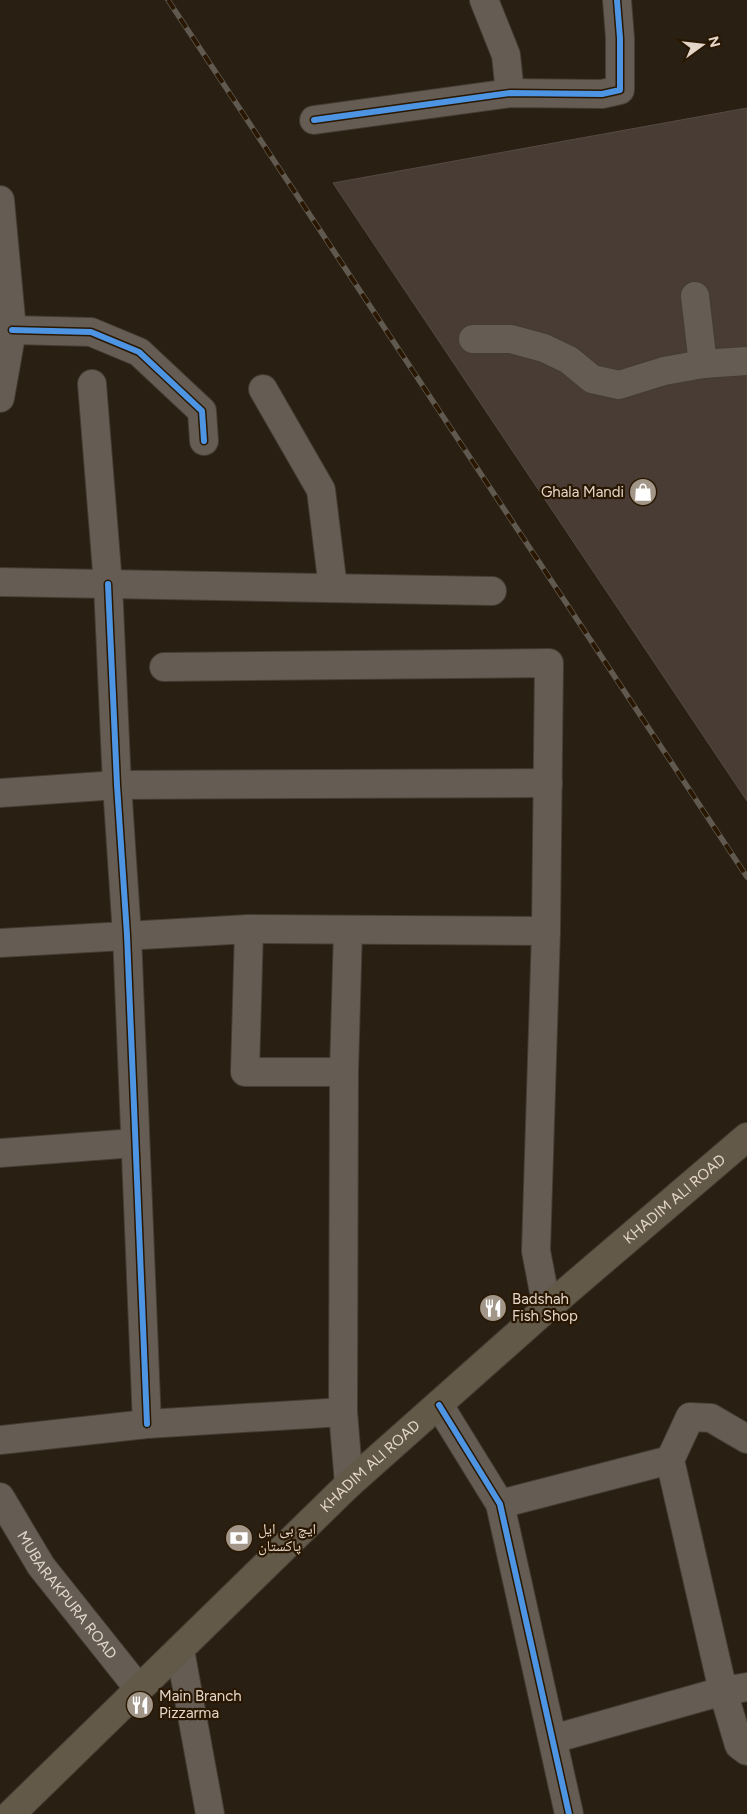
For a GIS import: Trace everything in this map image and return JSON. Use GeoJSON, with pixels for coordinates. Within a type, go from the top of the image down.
{"type":"FeatureCollection","features":[{"type":"Feature","properties":{"kind":"main road","name":"KHADIM ALI ROAD"},"geometry":{"type":"LineString","coordinates":[[12,1814],[349,1484],[547,1308],[747,1137]]}},
{"type":"Feature","properties":{"kind":"street"},"geometry":{"type":"LineString","coordinates":[[484,0],[506,55],[510,93]]}},
{"type":"Feature","properties":{"kind":"street"},"geometry":{"type":"LineString","coordinates":[[314,120],[510,93],[602,94],[620,90],[620,38],[617,0]]}},
{"type":"Feature","properties":{"kind":"street"},"geometry":{"type":"LineString","coordinates":[[0,200],[3,262],[12,330],[0,398]]}},
{"type":"Feature","properties":{"kind":"street"},"geometry":{"type":"LineString","coordinates":[[695,296],[703,364]]}},
{"type":"Feature","properties":{"kind":"street"},"geometry":{"type":"LineString","coordinates":[[12,330],[91,332],[139,352],[202,411],[204,440]]}},
{"type":"Feature","properties":{"kind":"street"},"geometry":{"type":"LineString","coordinates":[[473,339],[511,339],[544,348],[569,360],[592,379],[619,385],[664,371],[703,364],[747,362]]}},
{"type":"Feature","properties":{"kind":"street"},"geometry":{"type":"LineString","coordinates":[[92,384],[108,584],[117,785],[127,935],[147,1424]]}},
{"type":"Feature","properties":{"kind":"street"},"geometry":{"type":"LineString","coordinates":[[263,389],[321,490],[333,588]]}},
{"type":"Feature","properties":{"kind":"street"},"geometry":{"type":"LineString","coordinates":[[0,582],[492,590]]}},
{"type":"Feature","properties":{"kind":"street"},"geometry":{"type":"LineString","coordinates":[[164,667],[549,663],[546,930],[536,1251],[547,1308]]}},
{"type":"Feature","properties":{"kind":"street"},"geometry":{"type":"LineString","coordinates":[[0,793],[117,785],[548,783]]}},
{"type":"Feature","properties":{"kind":"street"},"geometry":{"type":"LineString","coordinates":[[0,942],[249,929],[546,930]]}},
{"type":"Feature","properties":{"kind":"street"},"geometry":{"type":"LineString","coordinates":[[249,929],[245,1072],[344,1072]]}},
{"type":"Feature","properties":{"kind":"street"},"geometry":{"type":"LineString","coordinates":[[348,930],[344,1072],[343,1412],[349,1484]]}},
{"type":"Feature","properties":{"kind":"street"},"geometry":{"type":"LineString","coordinates":[[0,1153],[135,1143]]}},
{"type":"Feature","properties":{"kind":"street"},"geometry":{"type":"LineString","coordinates":[[438,1405],[500,1504],[569,1814]]}},
{"type":"Feature","properties":{"kind":"street"},"geometry":{"type":"LineString","coordinates":[[0,1440],[147,1424],[343,1412]]}},
{"type":"Feature","properties":{"kind":"street"},"geometry":{"type":"LineString","coordinates":[[747,1439],[711,1418],[690,1416],[670,1460],[735,1689],[739,1745],[747,1750]]}},
{"type":"Feature","properties":{"kind":"street"},"geometry":{"type":"LineString","coordinates":[[500,1504],[670,1460]]}},
{"type":"Feature","properties":{"kind":"street","name":"MUBARAKPURA ROAD"},"geometry":{"type":"LineString","coordinates":[[0,1497],[41,1566],[138,1690]]}},
{"type":"Feature","properties":{"kind":"street"},"geometry":{"type":"LineString","coordinates":[[180,1650],[210,1814]]}},
{"type":"Feature","properties":{"kind":"street"},"geometry":{"type":"LineString","coordinates":[[553,1739],[735,1689]]}},
{"type":"Feature","properties":{"kind":"building","name":"Ghala Mandi"},"geometry":{"type":"Polygon","coordinates":[[[747,108],[747,801],[333,183],[747,108]]]}},
{"type":"Feature","properties":{"kind":"railway"},"geometry":{"type":"LineString","coordinates":[[168,0],[747,877]]}},
{"type":"Feature","properties":{"kind":"cycle path"},"geometry":{"type":"LineString","coordinates":[[314,120],[510,93],[602,94],[620,90],[620,38],[617,0]]}},
{"type":"Feature","properties":{"kind":"cycle path"},"geometry":{"type":"LineString","coordinates":[[12,330],[91,332],[139,352],[202,411],[204,441]]}},
{"type":"Feature","properties":{"kind":"cycle path"},"geometry":{"type":"LineString","coordinates":[[108,584],[117,785],[127,935],[147,1424]]}},
{"type":"Feature","properties":{"kind":"cycle path"},"geometry":{"type":"LineString","coordinates":[[439,1405],[500,1504],[569,1814]]}},
{"type":"Feature","properties":{"kind":"place","name":"Ghala Mandi"},"geometry":{"type":"Point","coordinates":[643,492]}},
{"type":"Feature","properties":{"kind":"place","name":"Badshah Fish Shop"},"geometry":{"type":"Point","coordinates":[493,1308]}},
{"type":"Feature","properties":{"kind":"place","name":"ایچ بی ایل پاکستان"},"geometry":{"type":"Point","coordinates":[239,1538]}},
{"type":"Feature","properties":{"kind":"place","name":"Main Branch Pizzarma"},"geometry":{"type":"Point","coordinates":[140,1705]}}]}
